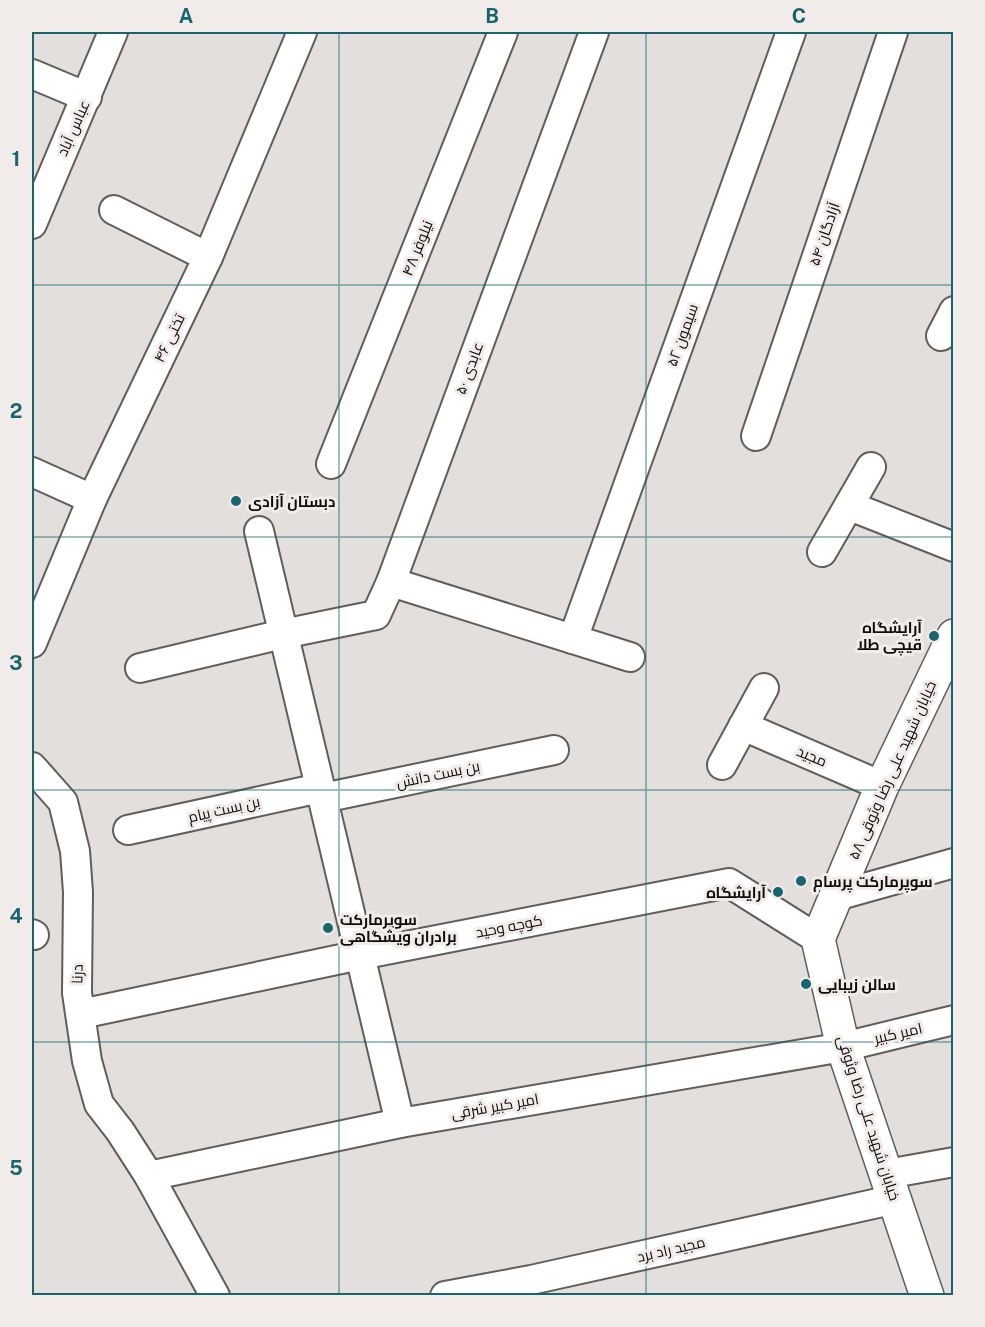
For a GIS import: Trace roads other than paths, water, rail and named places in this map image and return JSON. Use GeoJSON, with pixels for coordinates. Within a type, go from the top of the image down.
{"type":"FeatureCollection","features":[{"type":"Feature","properties":{"kind":"street","name":"عباس آباد"},"geometry":{"type":"LineString","coordinates":[[32,224],[113,32]]}},
{"type":"Feature","properties":{"kind":"street","name":"تختی ۴۶"},"geometry":{"type":"LineString","coordinates":[[32,643],[92,500],[208,257],[302,32]]}},
{"type":"Feature","properties":{"kind":"street","name":"نیلوفر ۴۸"},"geometry":{"type":"LineString","coordinates":[[331,464],[502,32]]}},
{"type":"Feature","properties":{"kind":"street","name":"عابدی ۵۰"},"geometry":{"type":"LineString","coordinates":[[283,634],[376,615],[594,32]]}},
{"type":"Feature","properties":{"kind":"street","name":"سیمون ۵۲"},"geometry":{"type":"LineString","coordinates":[[573,639],[790,32]]}},
{"type":"Feature","properties":{"kind":"street","name":"آزادگان ۵۴"},"geometry":{"type":"LineString","coordinates":[[756,436],[893,32]]}},
{"type":"Feature","properties":{"kind":"street"},"geometry":{"type":"LineString","coordinates":[[32,74],[87,98]]}},
{"type":"Feature","properties":{"kind":"street"},"geometry":{"type":"LineString","coordinates":[[114,210],[208,257]]}},
{"type":"Feature","properties":{"kind":"street"},"geometry":{"type":"LineString","coordinates":[[941,336],[954,311]]}},
{"type":"Feature","properties":{"kind":"street"},"geometry":{"type":"LineString","coordinates":[[822,552],[871,467]]}},
{"type":"Feature","properties":{"kind":"street"},"geometry":{"type":"LineString","coordinates":[[32,472],[92,500]]}},
{"type":"Feature","properties":{"kind":"street"},"geometry":{"type":"LineString","coordinates":[[850,506],[954,547]]}},
{"type":"Feature","properties":{"kind":"street"},"geometry":{"type":"LineString","coordinates":[[259,531],[400,1123]]}},
{"type":"Feature","properties":{"kind":"street"},"geometry":{"type":"LineString","coordinates":[[390,582],[630,657]]}},
{"type":"Feature","properties":{"kind":"street"},"geometry":{"type":"LineString","coordinates":[[140,668],[283,634]]}},
{"type":"Feature","properties":{"kind":"street","name":"خیابان شهید علی رضا وثوقی ۵۸"},"geometry":{"type":"LineString","coordinates":[[818,939],[882,786],[949,654]]}},
{"type":"Feature","properties":{"kind":"street"},"geometry":{"type":"LineString","coordinates":[[722,765],[764,688]]}},
{"type":"Feature","properties":{"kind":"street","name":"مجید"},"geometry":{"type":"LineString","coordinates":[[743,726],[882,786]]}},
{"type":"Feature","properties":{"kind":"street","name":"بن بست دانش"},"geometry":{"type":"LineString","coordinates":[[321,793],[554,750]]}},
{"type":"Feature","properties":{"kind":"street","name":"درنا"},"geometry":{"type":"LineString","coordinates":[[32,767],[63,802],[75,851],[78,892],[77,993],[87,1061],[99,1104],[120,1131],[149,1176],[215,1296]]}},
{"type":"Feature","properties":{"kind":"street"},"geometry":{"type":"LineString","coordinates":[[32,787],[63,802]]}},
{"type":"Feature","properties":{"kind":"street","name":"بن بست پیام"},"geometry":{"type":"LineString","coordinates":[[128,830],[321,793]]}},
{"type":"Feature","properties":{"kind":"street"},"geometry":{"type":"LineString","coordinates":[[837,896],[954,863]]}},
{"type":"Feature","properties":{"kind":"street","name":"کوچه وحید"},"geometry":{"type":"LineString","coordinates":[[81,1014],[360,955],[729,884],[818,939]]}},
{"type":"Feature","properties":{"kind":"street","name":"خیابان شهید علی رضا وثوقی"},"geometry":{"type":"LineString","coordinates":[[818,939],[843,1047],[927,1296]]}},
{"type":"Feature","properties":{"kind":"street","name":"امیر کبیر"},"geometry":{"type":"LineString","coordinates":[[843,1047],[954,1020]]}},
{"type":"Feature","properties":{"kind":"street","name":"امیر کبیر شرقی"},"geometry":{"type":"LineString","coordinates":[[149,1176],[400,1123],[843,1047]]}},
{"type":"Feature","properties":{"kind":"street","name":"مجید راد برد"},"geometry":{"type":"LineString","coordinates":[[445,1296],[532,1288],[891,1186],[954,1162]]}},
{"type":"Feature","properties":{"kind":"place","name":"دبستان آزادی"},"geometry":{"type":"Point","coordinates":[236,501]}},
{"type":"Feature","properties":{"kind":"place","name":"آرایشگاه قیچی طلا"},"geometry":{"type":"Point","coordinates":[934,636]}},
{"type":"Feature","properties":{"kind":"place","name":"سوپرمارکت پرسام"},"geometry":{"type":"Point","coordinates":[801,881]}},
{"type":"Feature","properties":{"kind":"place","name":"آرایشگاه"},"geometry":{"type":"Point","coordinates":[778,892]}},
{"type":"Feature","properties":{"kind":"place","name":"سوپرمارکت برادران ویشگاهی"},"geometry":{"type":"Point","coordinates":[328,928]}},
{"type":"Feature","properties":{"kind":"place","name":"سالن زیبایی"},"geometry":{"type":"Point","coordinates":[806,984]}}]}
